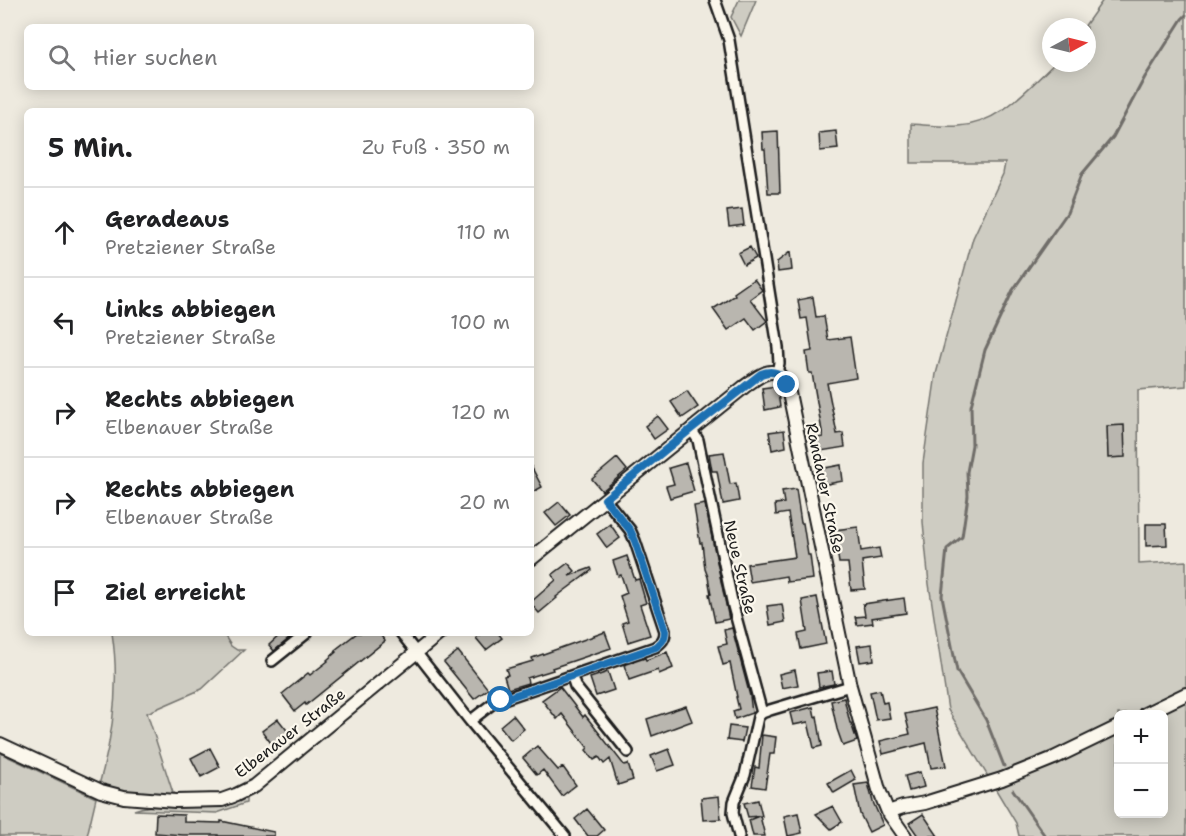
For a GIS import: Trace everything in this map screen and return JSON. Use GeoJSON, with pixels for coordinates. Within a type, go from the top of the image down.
{"type":"FeatureCollection","features":[{"type":"Feature","properties":{"kind":"street","name":"Randauer Straße"},"geometry":{"type":"LineString","coordinates":[[716,0],[729,40],[778,347],[777,373],[784,380],[789,393],[850,686],[876,779],[888,812],[905,836]]}},
{"type":"Feature","properties":{"kind":"street"},"geometry":{"type":"LineString","coordinates":[[534,557],[761,374],[769,371],[777,373]]}},
{"type":"Feature","properties":{"kind":"street","name":"Neue Straße"},"geometry":{"type":"LineString","coordinates":[[691,429],[698,440],[733,606],[762,713]]}},
{"type":"Feature","properties":{"kind":"street"},"geometry":{"type":"LineString","coordinates":[[470,721],[501,700],[656,647],[665,637],[635,541],[630,530],[605,499]]}},
{"type":"Feature","properties":{"kind":"street"},"geometry":{"type":"LineString","coordinates":[[272,661],[304,636]]}},
{"type":"Feature","properties":{"kind":"street"},"geometry":{"type":"LineString","coordinates":[[404,636],[565,836]]}},
{"type":"Feature","properties":{"kind":"street","name":"Elbenauer Straße"},"geometry":{"type":"LineString","coordinates":[[0,744],[101,791],[124,797],[175,801],[222,800],[254,786],[436,636]]}},
{"type":"Feature","properties":{"kind":"street"},"geometry":{"type":"LineString","coordinates":[[572,677],[575,686],[628,752]]}},
{"type":"Feature","properties":{"kind":"street"},"geometry":{"type":"LineString","coordinates":[[739,836],[733,813],[734,802],[745,775],[756,724],[762,713],[850,686]]}},
{"type":"Feature","properties":{"kind":"street"},"geometry":{"type":"LineString","coordinates":[[1153,710],[1186,694]]}},
{"type":"Feature","properties":{"kind":"street"},"geometry":{"type":"LineString","coordinates":[[888,812],[1002,779],[1114,730]]}},
{"type":"Feature","properties":{"kind":"shaded area"},"geometry":{"type":"Polygon","coordinates":[[[739,0],[756,0],[741,36],[731,17],[739,0]]]}},
{"type":"Feature","properties":{"kind":"shaded area"},"geometry":{"type":"Polygon","coordinates":[[[1103,0],[1186,0],[1186,386],[1138,390],[1139,564],[1186,561],[1186,836],[1019,836],[1016,823],[948,710],[929,584],[923,522],[923,463],[936,374],[973,238],[1003,174],[1005,163],[911,163],[911,124],[952,126],[973,124],[999,112],[1023,94],[1046,72],[1096,72],[1096,18],[1090,18],[1103,0]]]}},
{"type":"Feature","properties":{"kind":"shaded area"},"geometry":{"type":"Polygon","coordinates":[[[112,636],[225,636],[231,646],[237,650],[244,650],[202,689],[147,713],[174,796],[125,793],[99,785],[114,710],[112,636]]]}},
{"type":"Feature","properties":{"kind":"shaded area"},"geometry":{"type":"Polygon","coordinates":[[[0,753],[96,798],[87,836],[0,836],[0,753]]]}},
{"type":"Feature","properties":{"kind":"shaded area"},"geometry":{"type":"Polygon","coordinates":[[[246,797],[246,803],[217,813],[134,810],[150,806],[212,804],[246,797]]]}},
{"type":"Feature","properties":{"kind":"building"},"geometry":{"type":"Polygon","coordinates":[[[778,131],[780,193],[768,193],[762,132],[778,131]]]}},
{"type":"Feature","properties":{"kind":"building"},"geometry":{"type":"Polygon","coordinates":[[[836,131],[838,149],[820,151],[819,133],[836,131]]]}},
{"type":"Feature","properties":{"kind":"building"},"geometry":{"type":"Polygon","coordinates":[[[742,209],[744,225],[729,227],[727,211],[742,209]]]}},
{"type":"Feature","properties":{"kind":"building"},"geometry":{"type":"Polygon","coordinates":[[[750,247],[756,258],[744,265],[738,253],[750,247]]]}},
{"type":"Feature","properties":{"kind":"building"},"geometry":{"type":"Polygon","coordinates":[[[790,252],[792,270],[778,272],[777,262],[790,252]]]}},
{"type":"Feature","properties":{"kind":"building"},"geometry":{"type":"Polygon","coordinates":[[[754,279],[762,290],[750,299],[767,321],[755,330],[746,318],[728,330],[713,309],[754,279]]]}},
{"type":"Feature","properties":{"kind":"building"},"geometry":{"type":"Polygon","coordinates":[[[813,297],[816,317],[824,316],[828,340],[850,337],[856,378],[827,383],[837,434],[843,433],[845,447],[815,452],[812,439],[823,437],[806,352],[812,351],[807,318],[801,319],[798,300],[813,297]]]}},
{"type":"Feature","properties":{"kind":"building"},"geometry":{"type":"Polygon","coordinates":[[[777,386],[780,407],[765,410],[762,388],[777,386]]]}},
{"type":"Feature","properties":{"kind":"building"},"geometry":{"type":"Polygon","coordinates":[[[687,391],[698,407],[682,418],[671,402],[687,391]]]}},
{"type":"Feature","properties":{"kind":"building"},"geometry":{"type":"Polygon","coordinates":[[[658,416],[668,429],[654,439],[645,426],[658,416]]]}},
{"type":"Feature","properties":{"kind":"building"},"geometry":{"type":"Polygon","coordinates":[[[1124,425],[1125,457],[1108,458],[1107,426],[1124,425]]]}},
{"type":"Feature","properties":{"kind":"building"},"geometry":{"type":"Polygon","coordinates":[[[784,430],[786,447],[772,450],[769,432],[784,430]]]}},
{"type":"Feature","properties":{"kind":"building"},"geometry":{"type":"Polygon","coordinates":[[[724,452],[730,484],[736,483],[739,501],[723,504],[717,471],[712,471],[709,454],[724,452]]]}},
{"type":"Feature","properties":{"kind":"building"},"geometry":{"type":"Polygon","coordinates":[[[617,458],[627,470],[602,491],[592,479],[617,458]]]}},
{"type":"Feature","properties":{"kind":"building"},"geometry":{"type":"Polygon","coordinates":[[[686,463],[694,491],[670,498],[666,486],[674,484],[669,468],[686,463]]]}},
{"type":"Feature","properties":{"kind":"building"},"geometry":{"type":"Polygon","coordinates":[[[841,465],[843,481],[822,485],[819,469],[841,465]]]}},
{"type":"Feature","properties":{"kind":"building"},"geometry":{"type":"Polygon","coordinates":[[[534,472],[542,487],[534,491],[534,472]]]}},
{"type":"Feature","properties":{"kind":"building"},"geometry":{"type":"Polygon","coordinates":[[[796,489],[813,579],[787,582],[786,576],[750,582],[747,564],[795,557],[788,513],[776,515],[775,504],[784,503],[782,491],[796,489]]]}},
{"type":"Feature","properties":{"kind":"building"},"geometry":{"type":"Polygon","coordinates":[[[559,502],[570,515],[556,526],[545,513],[559,502]]]}},
{"type":"Feature","properties":{"kind":"building"},"geometry":{"type":"Polygon","coordinates":[[[705,504],[729,619],[715,622],[694,506],[705,504]]]}},
{"type":"Feature","properties":{"kind":"building"},"geometry":{"type":"Polygon","coordinates":[[[610,524],[620,538],[607,548],[597,534],[610,524]]]}},
{"type":"Feature","properties":{"kind":"building"},"geometry":{"type":"Polygon","coordinates":[[[1146,524],[1166,524],[1167,545],[1146,546],[1146,524]]]}},
{"type":"Feature","properties":{"kind":"building"},"geometry":{"type":"Polygon","coordinates":[[[858,527],[861,551],[879,548],[881,558],[862,561],[865,589],[851,590],[848,563],[839,563],[834,530],[858,527]]]}},
{"type":"Feature","properties":{"kind":"building"},"geometry":{"type":"Polygon","coordinates":[[[627,556],[635,580],[639,579],[646,603],[640,605],[650,635],[628,642],[622,623],[628,621],[620,596],[627,593],[613,561],[627,556]]]}},
{"type":"Feature","properties":{"kind":"building"},"geometry":{"type":"Polygon","coordinates":[[[568,563],[575,571],[569,576],[591,568],[592,570],[539,613],[534,607],[534,599],[556,580],[552,575],[568,563]]]}},
{"type":"Feature","properties":{"kind":"building"},"geometry":{"type":"Polygon","coordinates":[[[817,597],[826,644],[801,649],[798,634],[807,632],[802,600],[817,597]]]}},
{"type":"Feature","properties":{"kind":"building"},"geometry":{"type":"Polygon","coordinates":[[[904,598],[906,613],[872,618],[873,623],[857,625],[855,617],[865,616],[863,604],[904,598]]]}},
{"type":"Feature","properties":{"kind":"building"},"geometry":{"type":"Polygon","coordinates":[[[782,604],[785,622],[770,625],[767,606],[782,604]]]}},
{"type":"Feature","properties":{"kind":"building"},"geometry":{"type":"Polygon","coordinates":[[[732,628],[750,696],[752,713],[735,719],[733,711],[739,709],[730,663],[723,665],[718,646],[727,644],[724,630],[732,628]]]}},
{"type":"Feature","properties":{"kind":"building"},"geometry":{"type":"Polygon","coordinates":[[[605,632],[611,648],[552,668],[553,670],[527,678],[528,683],[508,689],[504,676],[508,675],[506,669],[533,661],[532,658],[605,632]]]}},
{"type":"Feature","properties":{"kind":"building"},"geometry":{"type":"Polygon","coordinates":[[[279,636],[292,636],[274,651],[269,645],[279,636]]]}},
{"type":"Feature","properties":{"kind":"building"},"geometry":{"type":"Polygon","coordinates":[[[353,636],[381,636],[385,641],[306,705],[305,703],[295,711],[282,694],[308,673],[310,675],[328,661],[336,652],[335,650],[353,636]]]}},
{"type":"Feature","properties":{"kind":"building"},"geometry":{"type":"Polygon","coordinates":[[[500,636],[502,638],[486,650],[476,638],[500,636]]]}},
{"type":"Feature","properties":{"kind":"building"},"geometry":{"type":"Polygon","coordinates":[[[872,644],[874,660],[860,662],[857,646],[872,644]]]}},
{"type":"Feature","properties":{"kind":"building"},"geometry":{"type":"Polygon","coordinates":[[[458,651],[488,689],[474,699],[444,662],[458,651]]]}},
{"type":"Feature","properties":{"kind":"building"},"geometry":{"type":"Polygon","coordinates":[[[667,652],[673,668],[659,674],[658,670],[629,680],[624,665],[667,652]]]}},
{"type":"Feature","properties":{"kind":"building"},"geometry":{"type":"Polygon","coordinates":[[[795,670],[798,685],[782,688],[779,674],[795,670]]]}},
{"type":"Feature","properties":{"kind":"building"},"geometry":{"type":"Polygon","coordinates":[[[832,671],[834,684],[819,687],[817,673],[832,671]]]}},
{"type":"Feature","properties":{"kind":"building"},"geometry":{"type":"Polygon","coordinates":[[[608,672],[614,690],[596,696],[590,678],[608,672]]]}},
{"type":"Feature","properties":{"kind":"building"},"geometry":{"type":"Polygon","coordinates":[[[560,687],[624,765],[628,764],[633,780],[618,785],[610,759],[604,764],[599,757],[594,760],[586,750],[588,748],[562,714],[557,719],[542,700],[560,687]]]}},
{"type":"Feature","properties":{"kind":"building"},"geometry":{"type":"Polygon","coordinates":[[[880,690],[883,703],[887,702],[890,718],[876,720],[870,692],[880,690]]]}},
{"type":"Feature","properties":{"kind":"building"},"geometry":{"type":"Polygon","coordinates":[[[844,698],[857,741],[843,746],[831,701],[844,698]]]}},
{"type":"Feature","properties":{"kind":"building"},"geometry":{"type":"Polygon","coordinates":[[[686,706],[692,721],[652,736],[647,719],[686,706]]]}},
{"type":"Feature","properties":{"kind":"building"},"geometry":{"type":"Polygon","coordinates":[[[813,707],[815,717],[817,716],[822,746],[814,748],[808,722],[793,725],[790,713],[813,707]]]}},
{"type":"Feature","properties":{"kind":"building"},"geometry":{"type":"Polygon","coordinates":[[[934,708],[946,766],[931,768],[926,743],[883,754],[880,741],[910,734],[905,714],[934,708]]]}},
{"type":"Feature","properties":{"kind":"building"},"geometry":{"type":"Polygon","coordinates":[[[513,715],[524,729],[511,740],[500,726],[513,715]]]}},
{"type":"Feature","properties":{"kind":"building"},"geometry":{"type":"Polygon","coordinates":[[[278,719],[290,734],[273,746],[262,731],[278,719]]]}},
{"type":"Feature","properties":{"kind":"building"},"geometry":{"type":"Polygon","coordinates":[[[729,726],[745,728],[742,742],[727,740],[729,726]]]}},
{"type":"Feature","properties":{"kind":"building"},"geometry":{"type":"Polygon","coordinates":[[[762,735],[776,737],[774,754],[770,754],[765,788],[752,786],[755,767],[759,768],[762,735]]]}},
{"type":"Feature","properties":{"kind":"building"},"geometry":{"type":"Polygon","coordinates":[[[537,746],[558,770],[563,767],[576,785],[562,796],[543,770],[537,775],[523,758],[537,746]]]}},
{"type":"Feature","properties":{"kind":"building"},"geometry":{"type":"Polygon","coordinates":[[[210,748],[220,767],[201,777],[191,758],[210,748]]]}},
{"type":"Feature","properties":{"kind":"building"},"geometry":{"type":"Polygon","coordinates":[[[669,749],[675,765],[657,771],[651,756],[669,749]]]}},
{"type":"Feature","properties":{"kind":"building"},"geometry":{"type":"Polygon","coordinates":[[[851,770],[856,780],[834,793],[828,783],[851,770]]]}},
{"type":"Feature","properties":{"kind":"building"},"geometry":{"type":"Polygon","coordinates":[[[920,772],[924,787],[909,791],[905,776],[920,772]]]}},
{"type":"Feature","properties":{"kind":"building"},"geometry":{"type":"Polygon","coordinates":[[[868,783],[883,825],[869,832],[860,814],[854,785],[868,783]]]}},
{"type":"Feature","properties":{"kind":"building"},"geometry":{"type":"Polygon","coordinates":[[[719,796],[721,819],[703,820],[701,798],[719,796]]]}},
{"type":"Feature","properties":{"kind":"building"},"geometry":{"type":"Polygon","coordinates":[[[758,800],[765,836],[753,836],[749,820],[759,816],[748,817],[744,803],[758,800]]]}},
{"type":"Feature","properties":{"kind":"building"},"geometry":{"type":"Polygon","coordinates":[[[833,806],[842,822],[831,829],[816,814],[833,806]]]}},
{"type":"Feature","properties":{"kind":"building"},"geometry":{"type":"Polygon","coordinates":[[[587,809],[604,830],[597,836],[588,836],[575,819],[587,809]]]}},
{"type":"Feature","properties":{"kind":"building"},"geometry":{"type":"Polygon","coordinates":[[[798,813],[802,833],[788,836],[784,816],[798,813]]]}},
{"type":"Feature","properties":{"kind":"building"},"geometry":{"type":"Polygon","coordinates":[[[156,814],[184,815],[184,822],[221,823],[221,821],[274,832],[274,836],[155,833],[156,814]]]}},
{"type":"Feature","properties":{"kind":"building"},"geometry":{"type":"Polygon","coordinates":[[[923,814],[938,836],[918,836],[909,823],[923,814]]]}},
{"type":"Feature","properties":{"kind":"waterway"},"geometry":{"type":"LineString","coordinates":[[1004,766],[986,720],[957,671],[942,596],[947,549],[962,537],[968,496],[967,472],[972,445],[971,406],[985,350],[1013,290],[1067,213],[1082,174],[1113,137],[1145,77],[1186,15]]}},
{"type":"Feature","properties":{"kind":"waterway"},"geometry":{"type":"LineString","coordinates":[[1013,790],[1045,836]]}},
{"type":"Feature","properties":{"kind":"route"},"geometry":{"type":"LineString","coordinates":[[501,700],[572,677],[656,647],[661,643],[665,637],[665,631],[635,541],[630,530],[605,499],[761,374],[769,371],[777,373],[787,385]]}}]}
